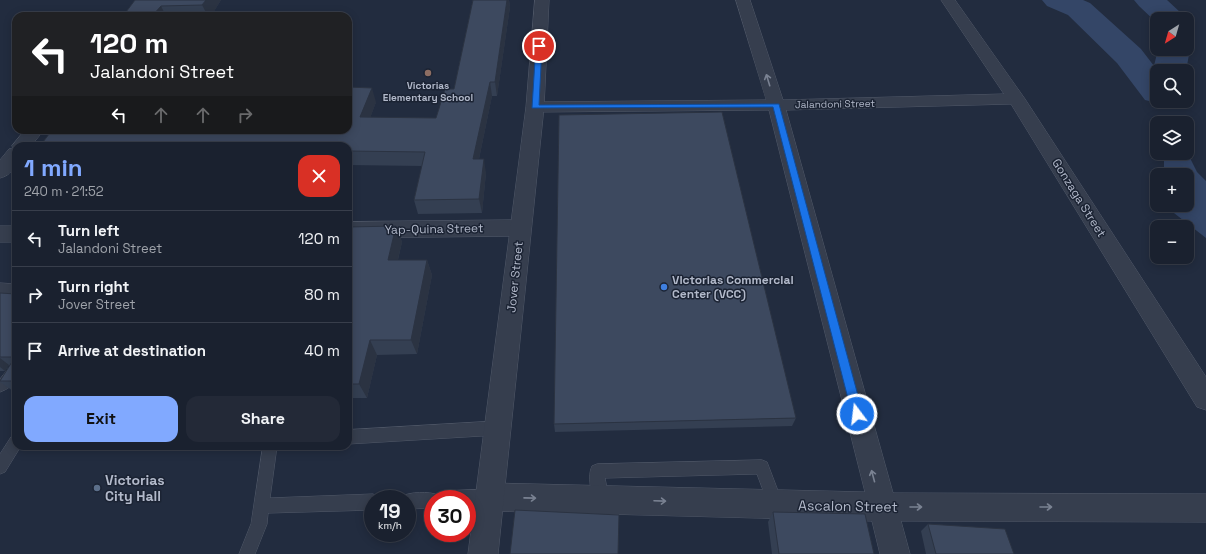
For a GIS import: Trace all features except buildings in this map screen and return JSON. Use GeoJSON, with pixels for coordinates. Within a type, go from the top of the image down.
{"type":"FeatureCollection","features":[{"type":"Feature","properties":{"kind":"street","name":"Jover Street"},"geometry":{"type":"LineString","coordinates":[[484,554],[535,107],[542,0]]}},
{"type":"Feature","properties":{"kind":"street"},"geometry":{"type":"LineString","coordinates":[[743,0],[776,105],[895,554]]}},
{"type":"Feature","properties":{"kind":"street","name":"Gonzaga Street"},"geometry":{"type":"LineString","coordinates":[[948,0],[1016,99],[1206,399]]}},
{"type":"Feature","properties":{"kind":"street","name":"Jalandoni Street"},"geometry":{"type":"LineString","coordinates":[[535,107],[776,105],[1016,99]]}},
{"type":"Feature","properties":{"kind":"street"},"geometry":{"type":"LineString","coordinates":[[24,142],[32,134]]}},
{"type":"Feature","properties":{"kind":"street"},"geometry":{"type":"LineString","coordinates":[[0,172],[12,158]]}},
{"type":"Feature","properties":{"kind":"street","name":"Yap-Quina Street"},"geometry":{"type":"LineString","coordinates":[[352,230],[520,228]]}},
{"type":"Feature","properties":{"kind":"street"},"geometry":{"type":"LineString","coordinates":[[0,234],[12,234]]}},
{"type":"Feature","properties":{"kind":"street","name":"Ascalon Street"},"geometry":{"type":"LineString","coordinates":[[491,497],[882,507],[1206,508]]}},
{"type":"Feature","properties":{"kind":"lane"},"geometry":{"type":"LineString","coordinates":[[0,288],[12,289]]}},
{"type":"Feature","properties":{"kind":"lane"},"geometry":{"type":"LineString","coordinates":[[0,386],[5,383],[12,374]]}},
{"type":"Feature","properties":{"kind":"lane"},"geometry":{"type":"LineString","coordinates":[[352,437],[498,428]]}},
{"type":"Feature","properties":{"kind":"lane"},"geometry":{"type":"LineString","coordinates":[[0,467],[12,448]]}},
{"type":"Feature","properties":{"kind":"lane"},"geometry":{"type":"LineString","coordinates":[[248,554],[259,524],[269,450]]}},
{"type":"Feature","properties":{"kind":"lane"},"geometry":{"type":"LineString","coordinates":[[601,499],[597,471],[762,467],[775,504]]}},
{"type":"Feature","properties":{"kind":"lane"},"geometry":{"type":"LineString","coordinates":[[476,498],[491,497]]}},
{"type":"Feature","properties":{"kind":"lane"},"geometry":{"type":"LineString","coordinates":[[262,506],[364,502]]}},
{"type":"Feature","properties":{"kind":"water"},"geometry":{"type":"Polygon","coordinates":[[[1164,160],[1191,160],[1197,172],[1206,181],[1206,238],[1194,229],[1194,220],[1183,220],[1173,212],[1194,212],[1194,168],[1164,168],[1164,160]]]}},
{"type":"Feature","properties":{"kind":"waterway"},"geometry":{"type":"LineString","coordinates":[[1057,0],[1079,9],[1129,56],[1150,84]]}},
{"type":"Feature","properties":{"kind":"waterway"},"geometry":{"type":"LineString","coordinates":[[1149,0],[1162,12]]}},
{"type":"Feature","properties":{"kind":"waterway"},"geometry":{"type":"LineString","coordinates":[[1171,64],[1172,56]]}},
{"type":"Feature","properties":{"kind":"place","name":"Victorias Elementary School"},"geometry":{"type":"Point","coordinates":[428,73]}},
{"type":"Feature","properties":{"kind":"place","name":"Victorias Commercial Center (VCC)"},"geometry":{"type":"Point","coordinates":[664,287]}},
{"type":"Feature","properties":{"kind":"place","name":"Victorias City Hall"},"geometry":{"type":"Point","coordinates":[97,488]}},
{"type":"Feature","properties":{"kind":"route"},"geometry":{"type":"LineString","coordinates":[[539,46],[535,107],[776,105],[857,414]]}}]}
